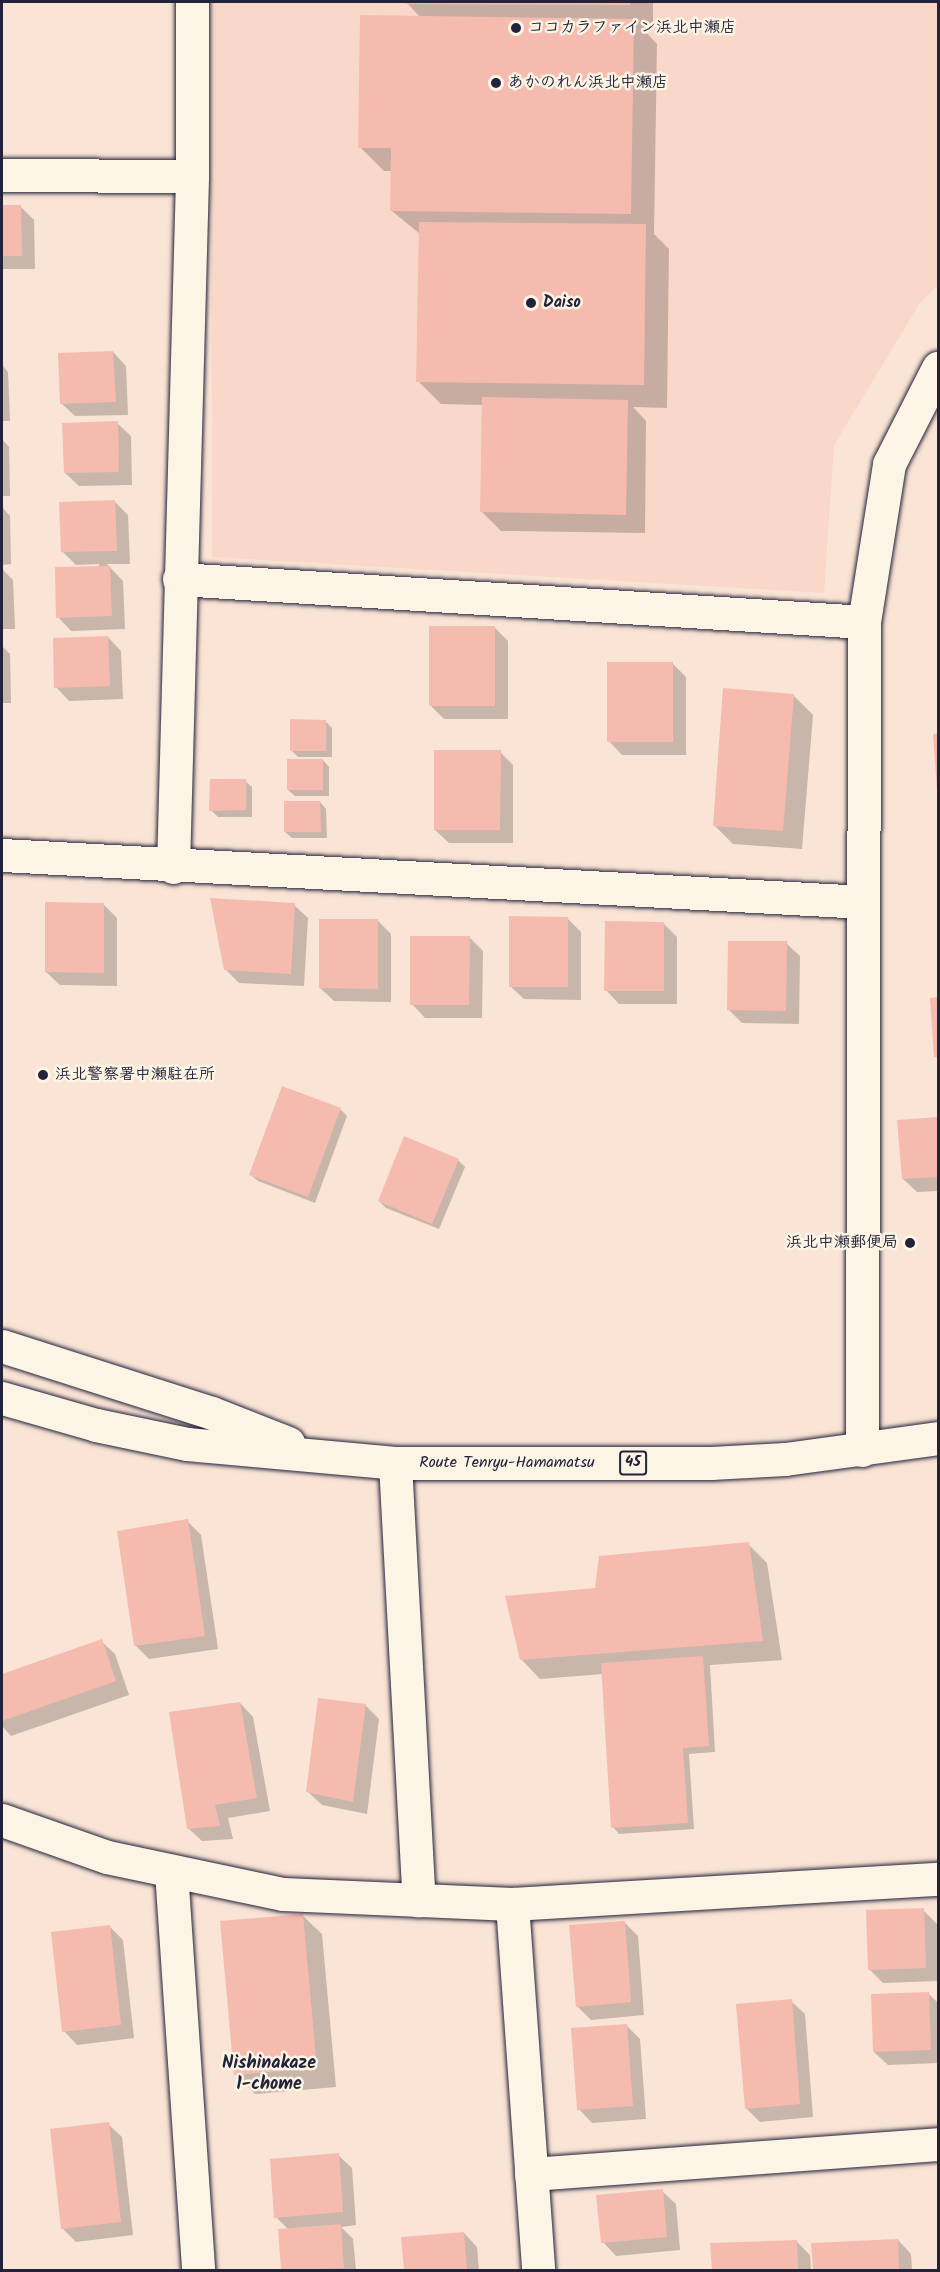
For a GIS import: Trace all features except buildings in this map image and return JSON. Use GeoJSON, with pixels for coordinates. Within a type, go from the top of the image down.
{"type":"FeatureCollection","features":[{"type":"Feature","properties":{"kind":"street"},"geometry":{"type":"LineString","coordinates":[[173,867],[179,579],[192,176],[192,2]]}},
{"type":"Feature","properties":{"kind":"street"},"geometry":{"type":"LineString","coordinates":[[2,176],[192,176]]}},
{"type":"Feature","properties":{"kind":"street"},"geometry":{"type":"LineString","coordinates":[[862,1450],[864,622],[889,464],[939,368]]}},
{"type":"Feature","properties":{"kind":"street"},"geometry":{"type":"LineString","coordinates":[[179,579],[864,622]]}},
{"type":"Feature","properties":{"kind":"street"},"geometry":{"type":"LineString","coordinates":[[2,855],[173,867],[863,902]]}},
{"type":"Feature","properties":{"kind":"street","name":"Route Tenryu-Hamamatsu"},"geometry":{"type":"LineString","coordinates":[[2,1346],[212,1413],[326,1458]]}},
{"type":"Feature","properties":{"kind":"street","name":"Route Tenryu-Hamamatsu"},"geometry":{"type":"LineString","coordinates":[[2,1398],[96,1425],[187,1444],[394,1463],[711,1463],[862,1450],[939,1438]]}},
{"type":"Feature","properties":{"kind":"street"},"geometry":{"type":"LineString","coordinates":[[394,1463],[419,1900]]}},
{"type":"Feature","properties":{"kind":"street"},"geometry":{"type":"LineString","coordinates":[[2,1820],[107,1857],[283,1894],[512,1904],[939,1879]]}},
{"type":"Feature","properties":{"kind":"street"},"geometry":{"type":"LineString","coordinates":[[171,1870],[198,2271]]}},
{"type":"Feature","properties":{"kind":"street"},"geometry":{"type":"LineString","coordinates":[[512,1904],[538,2271]]}},
{"type":"Feature","properties":{"kind":"street"},"geometry":{"type":"LineString","coordinates":[[531,2174],[939,2144]]}},
{"type":"Feature","properties":{"kind":"shaded area"},"geometry":{"type":"Polygon","coordinates":[[[211,2],[938,2],[938,285],[920,303],[834,445],[824,593],[212,557],[211,2]]]}},
{"type":"Feature","properties":{"kind":"place","name":"ココカラファイン浜北中瀬店"},"geometry":{"type":"Point","coordinates":[516,28]}},
{"type":"Feature","properties":{"kind":"place","name":"あかのれん浜北中瀬店"},"geometry":{"type":"Point","coordinates":[496,83]}},
{"type":"Feature","properties":{"kind":"place","name":"Daiso"},"geometry":{"type":"Point","coordinates":[531,303]}},
{"type":"Feature","properties":{"kind":"place","name":"浜北警察署中瀬駐在所"},"geometry":{"type":"Point","coordinates":[43,1075]}},
{"type":"Feature","properties":{"kind":"place","name":"浜北中瀬郵便局"},"geometry":{"type":"Point","coordinates":[910,1243]}},
{"type":"Feature","properties":{"kind":"district","name":"Nishinakaze 1-chome"},"geometry":{"type":"Point","coordinates":[269,2075]}}]}
